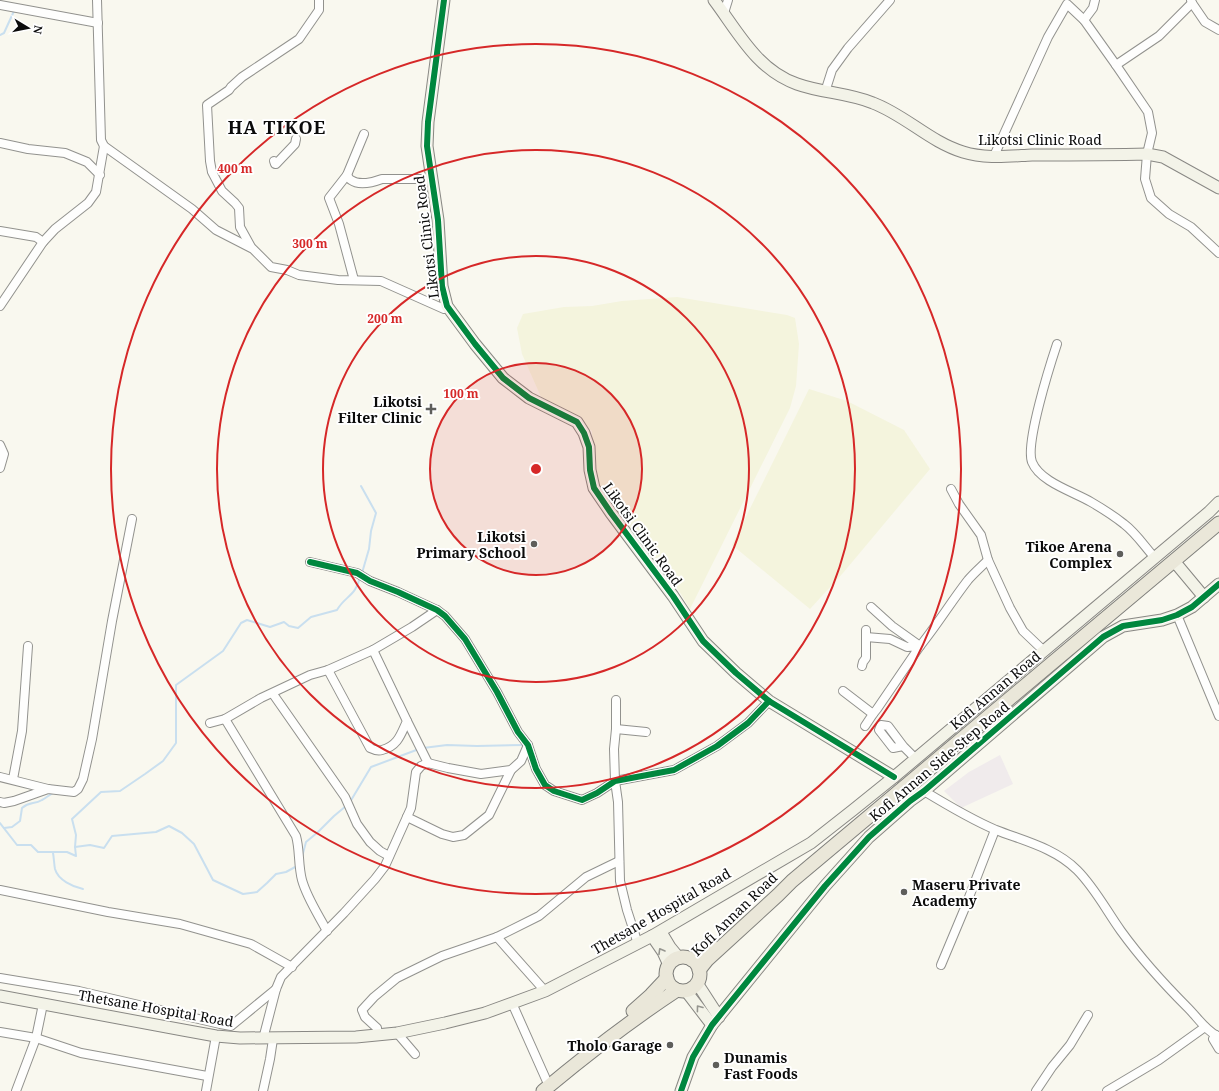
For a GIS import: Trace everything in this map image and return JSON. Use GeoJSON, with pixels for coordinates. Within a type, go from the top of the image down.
{"type":"FeatureCollection","features":[{"type":"Feature","properties":{"kind":"main road","name":"Kofi Annan Road"},"geometry":{"type":"LineString","coordinates":[[586,1056],[618,1024],[651,995],[684,969],[775,891],[792,881],[1219,523]]}},
{"type":"Feature","properties":{"kind":"main road","name":"Kofi Annan Road"},"geometry":{"type":"LineString","coordinates":[[546,1088],[638,1016],[682,990],[693,988],[684,969]]}},
{"type":"Feature","properties":{"kind":"main road"},"geometry":{"type":"LineString","coordinates":[[682,990],[672,987],[684,969]]}},
{"type":"Feature","properties":{"kind":"street"},"geometry":{"type":"LineString","coordinates":[[97,0],[101,140],[104,146],[192,208],[216,230],[253,249]]}},
{"type":"Feature","properties":{"kind":"street"},"geometry":{"type":"LineString","coordinates":[[319,0],[319,10],[299,39],[242,77],[229,90],[207,105],[212,172],[222,191],[239,208],[240,227],[253,249],[272,267],[287,270],[299,275],[338,280],[381,281],[444,309],[447,306]]}},
{"type":"Feature","properties":{"kind":"street","name":"Likotsi Clinic Road"},"geometry":{"type":"LineString","coordinates":[[444,0],[428,122],[427,146],[438,220],[442,286],[447,306],[475,344],[503,378],[529,398],[577,422],[584,433],[589,447],[590,470],[594,488],[673,596],[703,641],[736,673],[769,701],[894,777]]}},
{"type":"Feature","properties":{"kind":"street","name":"Likotsi Clinic Road"},"geometry":{"type":"LineString","coordinates":[[714,0],[750,51],[773,73],[796,84],[825,92],[855,97],[887,108],[945,145],[964,152],[994,156],[1147,154],[1163,157],[1219,188]]}},
{"type":"Feature","properties":{"kind":"street"},"geometry":{"type":"LineString","coordinates":[[724,13],[728,0]]}},
{"type":"Feature","properties":{"kind":"street"},"geometry":{"type":"LineString","coordinates":[[825,92],[832,70],[848,48],[890,0]]}},
{"type":"Feature","properties":{"kind":"street"},"geometry":{"type":"LineString","coordinates":[[1084,20],[1093,8],[1095,0]]}},
{"type":"Feature","properties":{"kind":"street"},"geometry":{"type":"LineString","coordinates":[[994,156],[1065,2],[1084,20],[1148,112],[1152,132],[1147,154],[1145,179],[1151,198],[1169,214],[1191,227],[1219,253]]}},
{"type":"Feature","properties":{"kind":"street"},"geometry":{"type":"LineString","coordinates":[[1116,64],[1159,36],[1191,2],[1205,22],[1219,31]]}},
{"type":"Feature","properties":{"kind":"street"},"geometry":{"type":"LineString","coordinates":[[0,5],[98,23]]}},
{"type":"Feature","properties":{"kind":"street"},"geometry":{"type":"LineString","coordinates":[[354,280],[339,224],[329,198],[347,175],[364,134]]}},
{"type":"Feature","properties":{"kind":"street"},"geometry":{"type":"LineString","coordinates":[[274,161],[276,164],[295,144],[296,139]]}},
{"type":"Feature","properties":{"kind":"street"},"geometry":{"type":"LineString","coordinates":[[0,143],[28,149],[65,153],[87,162],[100,176]]}},
{"type":"Feature","properties":{"kind":"street"},"geometry":{"type":"LineString","coordinates":[[0,306],[43,242],[55,229],[88,203],[96,192],[104,146]]}},
{"type":"Feature","properties":{"kind":"street"},"geometry":{"type":"LineString","coordinates":[[347,175],[351,180],[358,183],[382,179],[432,178]]}},
{"type":"Feature","properties":{"kind":"street"},"geometry":{"type":"LineString","coordinates":[[0,231],[36,237],[43,242]]}},
{"type":"Feature","properties":{"kind":"street"},"geometry":{"type":"LineString","coordinates":[[1057,344],[1047,374],[1039,407],[1030,451],[1031,461],[1042,475],[1057,485],[1091,502],[1126,525],[1155,558]]}},
{"type":"Feature","properties":{"kind":"street"},"geometry":{"type":"LineString","coordinates":[[0,445],[4,454],[0,468]]}},
{"type":"Feature","properties":{"kind":"street"},"geometry":{"type":"LineString","coordinates":[[951,488],[959,504],[981,535],[988,560],[1001,592],[1023,631],[1044,651]]}},
{"type":"Feature","properties":{"kind":"street","name":"Thetsane Hospital Road"},"geometry":{"type":"LineString","coordinates":[[0,996],[216,1036],[268,1039],[356,1037],[397,1033],[485,1013],[545,991],[656,934],[811,843],[894,777],[1155,558],[1219,502]]}},
{"type":"Feature","properties":{"kind":"street"},"geometry":{"type":"LineString","coordinates":[[0,777],[13,779],[48,789],[74,792],[78,789],[83,779],[92,739],[112,621],[132,519]]}},
{"type":"Feature","properties":{"kind":"street"},"geometry":{"type":"LineString","coordinates":[[865,726],[920,646],[937,625],[969,579],[988,560]]}},
{"type":"Feature","properties":{"kind":"street"},"geometry":{"type":"LineString","coordinates":[[1174,561],[1204,597]]}},
{"type":"Feature","properties":{"kind":"street"},"geometry":{"type":"LineString","coordinates":[[310,562],[357,573],[370,581],[437,610],[446,616],[465,639],[497,692],[518,732],[528,745],[536,769],[545,784],[554,791],[582,800],[597,793],[615,781],[674,770],[717,746],[748,723],[769,701]]}},
{"type":"Feature","properties":{"kind":"street","name":"Kofi Annan Side-Step Road"},"geometry":{"type":"LineString","coordinates":[[681,1091],[693,1057],[715,1020],[825,886],[869,837],[910,800],[924,791],[1103,637],[1122,626],[1162,620],[1177,615],[1192,607],[1219,584]]}},
{"type":"Feature","properties":{"kind":"street"},"geometry":{"type":"LineString","coordinates":[[871,607],[892,626],[920,646]]}},
{"type":"Feature","properties":{"kind":"street"},"geometry":{"type":"LineString","coordinates":[[210,723],[225,719],[261,698],[310,675],[328,670],[373,650],[412,628],[437,610]]}},
{"type":"Feature","properties":{"kind":"street"},"geometry":{"type":"LineString","coordinates":[[1177,615],[1219,716]]}},
{"type":"Feature","properties":{"kind":"street"},"geometry":{"type":"LineString","coordinates":[[862,666],[866,658],[866,634],[890,639],[907,647],[920,646]]}},
{"type":"Feature","properties":{"kind":"street"},"geometry":{"type":"LineString","coordinates":[[13,779],[22,731],[28,646]]}},
{"type":"Feature","properties":{"kind":"street"},"geometry":{"type":"LineString","coordinates":[[373,650],[428,763]]}},
{"type":"Feature","properties":{"kind":"street"},"geometry":{"type":"LineString","coordinates":[[328,670],[370,748],[379,750],[396,744],[407,721]]}},
{"type":"Feature","properties":{"kind":"street"},"geometry":{"type":"LineString","coordinates":[[843,690],[873,714]]}},
{"type":"Feature","properties":{"kind":"street"},"geometry":{"type":"LineString","coordinates":[[272,694],[345,797],[357,824],[370,842],[380,851],[389,856]]}},
{"type":"Feature","properties":{"kind":"street"},"geometry":{"type":"LineString","coordinates":[[616,700],[614,749],[615,781],[618,802],[620,881],[627,910],[638,944]]}},
{"type":"Feature","properties":{"kind":"street"},"geometry":{"type":"LineString","coordinates":[[225,719],[296,836],[302,880],[311,903],[327,931]]}},
{"type":"Feature","properties":{"kind":"street"},"geometry":{"type":"LineString","coordinates":[[616,729],[646,732]]}},
{"type":"Feature","properties":{"kind":"street"},"geometry":{"type":"LineString","coordinates":[[407,817],[442,834],[453,837],[464,835],[489,815],[512,770],[520,761],[528,745]]}},
{"type":"Feature","properties":{"kind":"street"},"geometry":{"type":"LineString","coordinates":[[903,746],[916,758]]}},
{"type":"Feature","properties":{"kind":"street"},"geometry":{"type":"LineString","coordinates":[[263,1091],[270,1059],[268,1039],[276,989],[281,977],[327,931],[385,866],[411,808],[416,772],[421,766],[428,763],[481,774],[512,770]]}},
{"type":"Feature","properties":{"kind":"street"},"geometry":{"type":"LineString","coordinates":[[0,802],[4,803],[14,801],[48,789]]}},
{"type":"Feature","properties":{"kind":"street"},"geometry":{"type":"LineString","coordinates":[[924,791],[956,811],[995,830],[1048,850],[1076,869],[1090,884],[1140,957],[1160,981],[1195,1015],[1205,1027],[1217,1036],[1213,1039],[1219,1049]]}},
{"type":"Feature","properties":{"kind":"street"},"geometry":{"type":"LineString","coordinates":[[941,965],[995,830]]}},
{"type":"Feature","properties":{"kind":"street"},"geometry":{"type":"LineString","coordinates":[[378,1034],[377,1028],[365,1017],[362,1010],[374,997],[397,978],[442,956],[497,937],[539,916],[586,877],[619,861]]}},
{"type":"Feature","properties":{"kind":"street"},"geometry":{"type":"LineString","coordinates":[[0,890],[108,912],[180,924],[251,944],[292,967]]}},
{"type":"Feature","properties":{"kind":"street"},"geometry":{"type":"LineString","coordinates":[[656,934],[670,947],[715,1020]]}},
{"type":"Feature","properties":{"kind":"street"},"geometry":{"type":"LineString","coordinates":[[497,937],[545,991]]}},
{"type":"Feature","properties":{"kind":"street"},"geometry":{"type":"LineString","coordinates":[[0,978],[79,992],[230,1026],[276,989]]}},
{"type":"Feature","properties":{"kind":"street"},"geometry":{"type":"LineString","coordinates":[[682,990],[715,1020]]}},
{"type":"Feature","properties":{"kind":"street"},"geometry":{"type":"LineString","coordinates":[[512,1003],[546,1088]]}},
{"type":"Feature","properties":{"kind":"street"},"geometry":{"type":"LineString","coordinates":[[16,1091],[36,1038],[43,1004]]}},
{"type":"Feature","properties":{"kind":"street"},"geometry":{"type":"LineString","coordinates":[[1036,1091],[1052,1067],[1070,1045],[1088,1015]]}},
{"type":"Feature","properties":{"kind":"street"},"geometry":{"type":"LineString","coordinates":[[1107,1091],[1159,1060],[1205,1027]]}},
{"type":"Feature","properties":{"kind":"street"},"geometry":{"type":"LineString","coordinates":[[0,1032],[36,1038],[81,1053],[207,1076]]}},
{"type":"Feature","properties":{"kind":"street"},"geometry":{"type":"LineString","coordinates":[[397,1033],[415,1054]]}},
{"type":"Feature","properties":{"kind":"street"},"geometry":{"type":"LineString","coordinates":[[206,1091],[207,1076],[216,1036]]}},
{"type":"Feature","properties":{"kind":"shaded area"},"geometry":{"type":"Polygon","coordinates":[[[1000,755],[1013,784],[961,808],[944,791],[969,772],[1000,755]]]}},
{"type":"Feature","properties":{"kind":"green space"},"geometry":{"type":"Polygon","coordinates":[[[677,297],[787,315],[795,318],[799,344],[796,386],[790,408],[690,609],[670,576],[610,506],[598,484],[593,460],[592,431],[574,416],[545,406],[522,354],[517,328],[523,314],[564,307],[592,306],[622,301],[677,297]]]}},
{"type":"Feature","properties":{"kind":"green space"},"geometry":{"type":"Polygon","coordinates":[[[809,389],[847,401],[904,430],[930,469],[843,573],[810,609],[732,545],[809,389]]]}},
{"type":"Feature","properties":{"kind":"waterway"},"geometry":{"type":"LineString","coordinates":[[0,35],[4,33],[14,11]]}},
{"type":"Feature","properties":{"kind":"waterway"},"geometry":{"type":"LineString","coordinates":[[361,486],[376,513],[371,531],[369,549],[362,573]]}},
{"type":"Feature","properties":{"kind":"waterway"},"geometry":{"type":"LineString","coordinates":[[0,823],[17,845],[31,845],[38,852],[67,852],[76,856],[76,835],[72,819],[101,792],[120,791],[163,761],[176,743],[176,685],[223,651],[241,623],[247,620],[270,627],[284,622],[289,626],[298,628],[311,617],[337,610],[356,588],[360,577]]}},
{"type":"Feature","properties":{"kind":"waterway"},"geometry":{"type":"LineString","coordinates":[[423,748],[447,745],[525,745]]}},
{"type":"Feature","properties":{"kind":"waterway"},"geometry":{"type":"LineString","coordinates":[[350,802],[371,767],[419,749]]}},
{"type":"Feature","properties":{"kind":"waterway"},"geometry":{"type":"LineString","coordinates":[[4,828],[12,827],[20,821],[22,808],[53,793]]}},
{"type":"Feature","properties":{"kind":"waterway"},"geometry":{"type":"LineString","coordinates":[[302,857],[306,842],[346,806]]}},
{"type":"Feature","properties":{"kind":"waterway"},"geometry":{"type":"LineString","coordinates":[[75,847],[90,845],[104,848],[112,836],[156,832],[169,826],[182,833],[194,844],[213,880],[243,894],[257,892],[276,874],[286,872],[297,866]]}},
{"type":"Feature","properties":{"kind":"waterway"},"geometry":{"type":"LineString","coordinates":[[53,853],[55,869],[59,876],[71,885],[83,889]]}},
{"type":"Feature","properties":{"kind":"cycle path"},"geometry":{"type":"LineString","coordinates":[[444,0],[428,122],[427,146],[438,220],[442,286],[447,306],[475,344],[503,378],[529,398],[577,422],[584,433],[589,447],[590,470],[594,488],[673,596],[703,641],[736,673],[769,701],[894,777]]}},
{"type":"Feature","properties":{"kind":"cycle path"},"geometry":{"type":"LineString","coordinates":[[310,562],[357,573],[370,581],[437,610],[445,616],[465,639],[497,692],[518,732],[528,745],[536,769],[545,785],[554,791],[582,800],[597,793],[615,781],[674,770],[717,746],[748,723],[769,701]]}},
{"type":"Feature","properties":{"kind":"cycle path"},"geometry":{"type":"LineString","coordinates":[[681,1091],[693,1057],[712,1025],[825,886],[869,837],[1103,637],[1123,626],[1162,620],[1177,615],[1192,607],[1219,584]]}},
{"type":"Feature","properties":{"kind":"place","name":"Likotsi Filter Clinic"},"geometry":{"type":"Point","coordinates":[431,409]}},
{"type":"Feature","properties":{"kind":"place","name":"Likotsi Primary School"},"geometry":{"type":"Point","coordinates":[534,544]}},
{"type":"Feature","properties":{"kind":"place","name":"Tikoe Arena Complex"},"geometry":{"type":"Point","coordinates":[1120,554]}},
{"type":"Feature","properties":{"kind":"place","name":"Maseru Private Academy"},"geometry":{"type":"Point","coordinates":[904,892]}},
{"type":"Feature","properties":{"kind":"place","name":"Tholo Garage"},"geometry":{"type":"Point","coordinates":[670,1045]}},
{"type":"Feature","properties":{"kind":"place","name":"Dunamis Fast Foods"},"geometry":{"type":"Point","coordinates":[716,1065]}},
{"type":"Feature","properties":{"kind":"district","name":"HA TIKOE"},"geometry":{"type":"Point","coordinates":[277,127]}}]}
